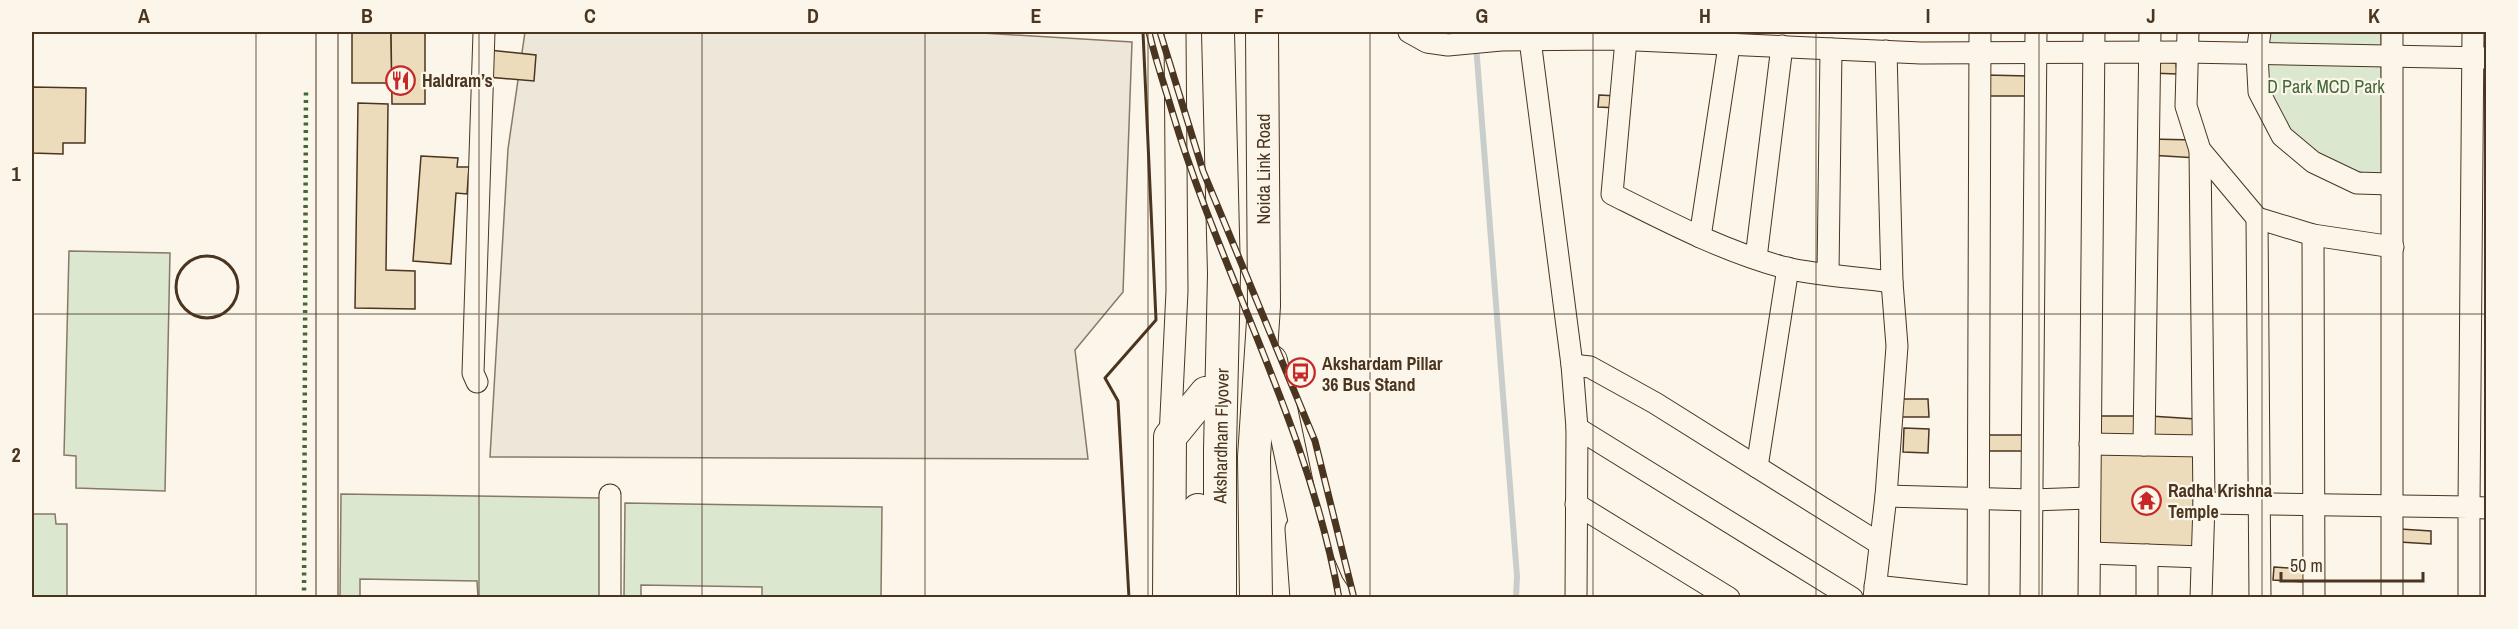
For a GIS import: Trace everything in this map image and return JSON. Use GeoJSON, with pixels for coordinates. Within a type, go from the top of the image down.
{"type":"FeatureCollection","features":[{"type":"Feature","properties":{"kind":"highway"},"geometry":{"type":"LineString","coordinates":[[1197,597],[1199,461],[1206,393],[1224,274],[1218,32]]}},
{"type":"Feature","properties":{"kind":"highway","name":"Noida Link Road"},"geometry":{"type":"LineString","coordinates":[[1263,32],[1264,306]]}},
{"type":"Feature","properties":{"kind":"highway","name":"Akshardham Flyover"},"geometry":{"type":"LineString","coordinates":[[1220,597],[1220,449],[1224,274]]}},
{"type":"Feature","properties":{"kind":"highway"},"geometry":{"type":"LineString","coordinates":[[1264,306],[1271,361],[1309,542],[1328,586],[1336,597]]}},
{"type":"Feature","properties":{"kind":"highway","name":"Akshardham Flyover"},"geometry":{"type":"LineString","coordinates":[[1256,597],[1254,457],[1264,306]]}},
{"type":"Feature","properties":{"kind":"highway"},"geometry":{"type":"LineString","coordinates":[[1169,597],[1170,437],[1206,393]]}},
{"type":"Feature","properties":{"kind":"main road"},"geometry":{"type":"LineString","coordinates":[[1295,477],[1304,597]]}},
{"type":"Feature","properties":{"kind":"street"},"geometry":{"type":"LineString","coordinates":[[327,32],[327,597]]}},
{"type":"Feature","properties":{"kind":"street"},"geometry":{"type":"LineString","coordinates":[[477,382],[473,373],[484,32]]}},
{"type":"Feature","properties":{"kind":"street"},"geometry":{"type":"LineString","coordinates":[[1170,437],[1177,291],[1175,32]]}},
{"type":"Feature","properties":{"kind":"street"},"geometry":{"type":"LineString","coordinates":[[1409,32],[1427,42],[1448,45],[1529,36],[1671,37],[1729,46],[2036,53],[2094,42],[2187,42],[2257,54],[2480,58]]}},
{"type":"Feature","properties":{"kind":"street"},"geometry":{"type":"LineString","coordinates":[[1886,51],[1892,282],[1897,346],[1886,496],[1875,592],[1978,597],[1980,32]]}},
{"type":"Feature","properties":{"kind":"street"},"geometry":{"type":"LineString","coordinates":[[2031,597],[2036,32]]}},
{"type":"Feature","properties":{"kind":"street"},"geometry":{"type":"LineString","coordinates":[[2260,32],[2257,54],[2259,92],[2282,136],[2313,162],[2356,183],[2391,184]]}},
{"type":"Feature","properties":{"kind":"street"},"geometry":{"type":"LineString","coordinates":[[2392,32],[2392,597]]}},
{"type":"Feature","properties":{"kind":"street"},"geometry":{"type":"LineString","coordinates":[[2469,597],[2478,508],[2480,58],[2473,32]]}},
{"type":"Feature","properties":{"kind":"street"},"geometry":{"type":"LineString","coordinates":[[1529,36],[1572,365],[1577,428],[1576,597]]}},
{"type":"Feature","properties":{"kind":"street"},"geometry":{"type":"LineString","coordinates":[[1618,37],[1612,195],[1700,237],[1788,268],[1892,282]]}},
{"type":"Feature","properties":{"kind":"street"},"geometry":{"type":"LineString","coordinates":[[2089,597],[2094,42]]}},
{"type":"Feature","properties":{"kind":"street"},"geometry":{"type":"LineString","coordinates":[[2144,445],[2150,42]]}},
{"type":"Feature","properties":{"kind":"street"},"geometry":{"type":"LineString","coordinates":[[2187,42],[2186,106],[2200,150],[2204,503],[2201,597]]}},
{"type":"Feature","properties":{"kind":"street"},"geometry":{"type":"LineString","coordinates":[[1700,237],[1729,46]]}},
{"type":"Feature","properties":{"kind":"street"},"geometry":{"type":"LineString","coordinates":[[1756,258],[1782,46]]}},
{"type":"Feature","properties":{"kind":"street"},"geometry":{"type":"LineString","coordinates":[[1828,273],[1831,49]]}},
{"type":"Feature","properties":{"kind":"street"},"geometry":{"type":"LineString","coordinates":[[2200,150],[2257,218],[2313,235],[2393,247]]}},
{"type":"Feature","properties":{"kind":"street"},"geometry":{"type":"LineString","coordinates":[[2257,218],[2260,597]]}},
{"type":"Feature","properties":{"kind":"street"},"geometry":{"type":"LineString","coordinates":[[2313,235],[2314,597]]}},
{"type":"Feature","properties":{"kind":"street"},"geometry":{"type":"LineString","coordinates":[[1757,467],[1788,268]]}},
{"type":"Feature","properties":{"kind":"street"},"geometry":{"type":"LineString","coordinates":[[1572,365],[1590,367],[1655,403],[1880,544]]}},
{"type":"Feature","properties":{"kind":"street"},"geometry":{"type":"LineString","coordinates":[[1577,428],[1852,597]]}},
{"type":"Feature","properties":{"kind":"street"},"geometry":{"type":"LineString","coordinates":[[2090,444],[2202,446]]}},
{"type":"Feature","properties":{"kind":"street"},"geometry":{"type":"LineString","coordinates":[[610,495],[610,597]]}},
{"type":"Feature","properties":{"kind":"street"},"geometry":{"type":"LineString","coordinates":[[1886,496],[2032,500],[2089,498]]}},
{"type":"Feature","properties":{"kind":"street"},"geometry":{"type":"LineString","coordinates":[[2204,503],[2260,502],[2478,508]]}},
{"type":"Feature","properties":{"kind":"street"},"geometry":{"type":"LineString","coordinates":[[1576,504],[1729,597]]}},
{"type":"Feature","properties":{"kind":"street"},"geometry":{"type":"LineString","coordinates":[[2090,553],[2202,557]]}},
{"type":"Feature","properties":{"kind":"street"},"geometry":{"type":"LineString","coordinates":[[2146,597],[2147,555]]}},
{"type":"Feature","properties":{"kind":"green space","name":"D Park MCD Park"},"geometry":{"type":"Polygon","coordinates":[[[2264,32],[2381,32],[2382,176],[2347,170],[2308,151],[2279,116],[2263,79],[2264,32]]]}},
{"type":"Feature","properties":{"kind":"green space"},"geometry":{"type":"Polygon","coordinates":[[[69,251],[170,253],[165,491],[76,488],[76,456],[64,455],[69,251]]]}},
{"type":"Feature","properties":{"kind":"green space"},"geometry":{"type":"Polygon","coordinates":[[[341,494],[601,498],[600,597],[478,597],[477,581],[360,579],[360,597],[340,598],[341,494]]]}},
{"type":"Feature","properties":{"kind":"green space"},"geometry":{"type":"Polygon","coordinates":[[[625,503],[882,507],[881,597],[762,597],[762,587],[641,585],[641,597],[624,597],[625,503]]]}},
{"type":"Feature","properties":{"kind":"green space"},"geometry":{"type":"Polygon","coordinates":[[[32,514],[55,514],[56,524],[67,524],[67,597],[32,597],[32,514]]]}},
{"type":"Feature","properties":{"kind":"shaded area"},"geometry":{"type":"Polygon","coordinates":[[[525,32],[966,32],[1132,42],[1123,292],[1075,350],[1088,459],[490,457],[508,149],[525,32]]]}},
{"type":"Feature","properties":{"kind":"building"},"geometry":{"type":"Polygon","coordinates":[[[352,32],[391,32],[392,83],[352,83],[352,32]]]}},
{"type":"Feature","properties":{"kind":"building"},"geometry":{"type":"Polygon","coordinates":[[[391,32],[425,32],[425,104],[392,104],[391,32]]]}},
{"type":"Feature","properties":{"kind":"building"},"geometry":{"type":"Polygon","coordinates":[[[489,50],[536,55],[534,81],[487,77],[489,50]]]}},
{"type":"Feature","properties":{"kind":"building"},"geometry":{"type":"Polygon","coordinates":[[[2151,61],[2176,63],[2177,74],[2150,73],[2151,61]]]}},
{"type":"Feature","properties":{"kind":"building"},"geometry":{"type":"Polygon","coordinates":[[[1985,75],[2029,76],[2030,96],[1985,96],[1985,75]]]}},
{"type":"Feature","properties":{"kind":"building"},"geometry":{"type":"Polygon","coordinates":[[[32,87],[86,88],[85,143],[63,143],[63,154],[32,153],[32,87]]]}},
{"type":"Feature","properties":{"kind":"building"},"geometry":{"type":"Polygon","coordinates":[[[1599,95],[1618,96],[1618,108],[1598,107],[1599,95]]]}},
{"type":"Feature","properties":{"kind":"building"},"geometry":{"type":"Polygon","coordinates":[[[358,103],[388,104],[386,270],[415,271],[415,309],[355,308],[358,103]]]}},
{"type":"Feature","properties":{"kind":"building"},"geometry":{"type":"Polygon","coordinates":[[[2149,139],[2195,140],[2197,158],[2149,155],[2149,139]]]}},
{"type":"Feature","properties":{"kind":"building"},"geometry":{"type":"Polygon","coordinates":[[[421,156],[458,158],[457,167],[469,167],[467,194],[456,193],[451,264],[413,261],[421,156]]]}},
{"type":"Feature","properties":{"kind":"building"},"geometry":{"type":"Polygon","coordinates":[[[1901,399],[1928,399],[1929,417],[1901,417],[1901,399]]]}},
{"type":"Feature","properties":{"kind":"building"},"geometry":{"type":"Polygon","coordinates":[[[2093,416],[2137,416],[2137,436],[2093,436],[2093,416]]]}},
{"type":"Feature","properties":{"kind":"building"},"geometry":{"type":"Polygon","coordinates":[[[2150,416],[2196,419],[2195,438],[2149,435],[2150,416]]]}},
{"type":"Feature","properties":{"kind":"building"},"geometry":{"type":"Polygon","coordinates":[[[1904,428],[1929,429],[1928,453],[1903,452],[1904,428]]]}},
{"type":"Feature","properties":{"kind":"building"},"geometry":{"type":"Polygon","coordinates":[[[1986,435],[2027,435],[2027,451],[1986,451],[1986,435]]]}},
{"type":"Feature","properties":{"kind":"building","name":"Radha Krishna Temple"},"geometry":{"type":"Polygon","coordinates":[[[2097,448],[2199,451],[2197,551],[2095,549],[2097,448]]]}},
{"type":"Feature","properties":{"kind":"building"},"geometry":{"type":"Polygon","coordinates":[[[2400,529],[2431,531],[2431,544],[2400,542],[2400,529]]]}},
{"type":"Feature","properties":{"kind":"building"},"geometry":{"type":"Polygon","coordinates":[[[2274,567],[2304,569],[2304,582],[2273,580],[2274,567]]]}},
{"type":"Feature","properties":{"kind":"waterway"},"geometry":{"type":"LineString","coordinates":[[1475,32],[1517,576],[1516,598]]}},
{"type":"Feature","properties":{"kind":"railway"},"geometry":{"type":"LineString","coordinates":[[1149,32],[1192,172],[1286,412],[1307,473],[1325,535],[1339,598]]}},
{"type":"Feature","properties":{"kind":"railway"},"geometry":{"type":"LineString","coordinates":[[1160,32],[1203,171],[1315,441],[1354,598]]}},
{"type":"Feature","properties":{"kind":"hedge"},"geometry":{"type":"LineString","coordinates":[[304,598],[306,89]]}},
{"type":"Feature","properties":{"kind":"wall"},"geometry":{"type":"LineString","coordinates":[[1129,598],[1118,401],[1105,378],[1156,320],[1143,32]]}},
{"type":"Feature","properties":{"kind":"wall"},"geometry":{"type":"LineString","coordinates":[[207,256],[219,258],[229,265],[236,275],[238,287],[236,299],[229,309],[219,316],[207,318],[195,316],[185,309],[178,299],[176,287],[178,275],[185,265],[195,258],[207,256]]}},
{"type":"Feature","properties":{"kind":"place","name":"Haldram’s"},"geometry":{"type":"Point","coordinates":[401,80]}},
{"type":"Feature","properties":{"kind":"place","name":"Akshardam Pillar 36 Bus Stand"},"geometry":{"type":"Point","coordinates":[1301,373]}},
{"type":"Feature","properties":{"kind":"place","name":"Radha Krishna Temple"},"geometry":{"type":"Point","coordinates":[2147,500]}}]}
